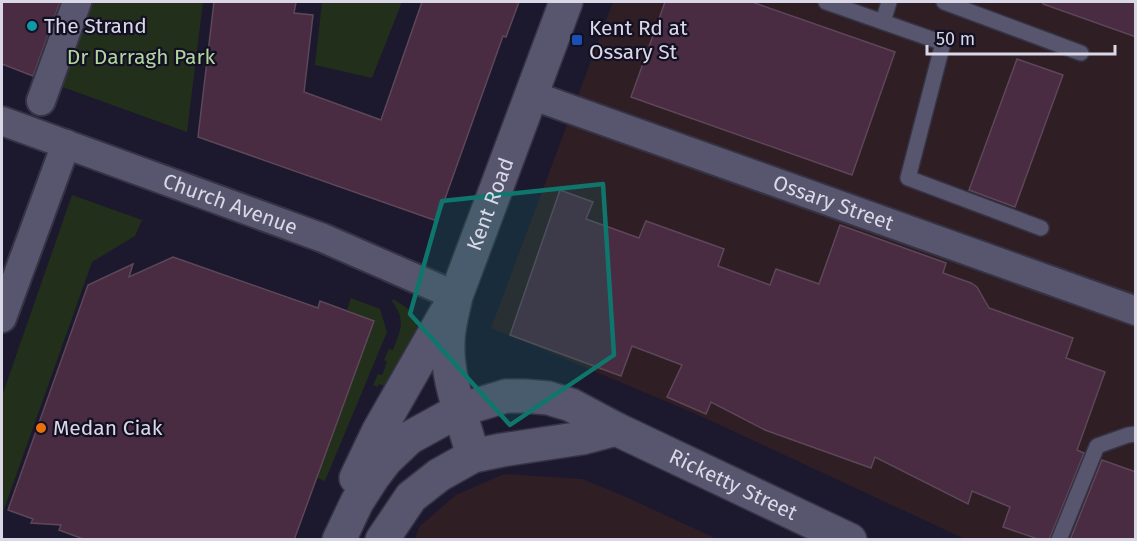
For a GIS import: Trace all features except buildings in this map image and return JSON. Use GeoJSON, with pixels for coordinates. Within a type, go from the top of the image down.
{"type":"FeatureCollection","features":[{"type":"Feature","properties":{"kind":"main road","name":"Kent Road"},"geometry":{"type":"LineString","coordinates":[[474,456],[449,371],[447,341],[456,296],[566,2]]}},
{"type":"Feature","properties":{"kind":"main road"},"geometry":{"type":"LineString","coordinates":[[338,540],[352,490],[368,451],[456,296]]}},
{"type":"Feature","properties":{"kind":"main road","name":"Ricketty Street"},"geometry":{"type":"LineString","coordinates":[[460,410],[506,396],[548,398],[571,405],[616,429],[850,540]]}},
{"type":"Feature","properties":{"kind":"main road"},"geometry":{"type":"LineString","coordinates":[[338,540],[357,502],[386,460],[409,438],[460,410]]}},
{"type":"Feature","properties":{"kind":"main road"},"geometry":{"type":"LineString","coordinates":[[382,540],[411,497],[439,475],[474,456],[582,438],[616,429]]}},
{"type":"Feature","properties":{"kind":"street"},"geometry":{"type":"LineString","coordinates":[[41,101],[77,2]]}},
{"type":"Feature","properties":{"kind":"street","name":"Ossary Street"},"geometry":{"type":"LineString","coordinates":[[531,95],[1136,311]]}},
{"type":"Feature","properties":{"kind":"street","name":"Church Avenue"},"geometry":{"type":"LineString","coordinates":[[2,121],[323,238],[456,296]]}},
{"type":"Feature","properties":{"kind":"street"},"geometry":{"type":"LineString","coordinates":[[2,318],[66,144]]}},
{"type":"Feature","properties":{"kind":"lane"},"geometry":{"type":"LineString","coordinates":[[826,2],[943,43],[908,178],[1041,228]]}},
{"type":"Feature","properties":{"kind":"lane"},"geometry":{"type":"LineString","coordinates":[[883,22],[889,2]]}},
{"type":"Feature","properties":{"kind":"lane"},"geometry":{"type":"LineString","coordinates":[[944,2],[1081,52]]}},
{"type":"Feature","properties":{"kind":"lane"},"geometry":{"type":"LineString","coordinates":[[1059,540],[1097,446],[1136,434]]}},
{"type":"Feature","properties":{"kind":"highlighted area"},"geometry":{"type":"Polygon","coordinates":[[[603,184],[614,355],[510,425],[410,314],[442,201],[603,184]]]}},
{"type":"Feature","properties":{"kind":"shaded area"},"geometry":{"type":"Polygon","coordinates":[[[613,2],[1135,2],[1135,539],[965,539],[694,413],[491,328],[613,2]]]}},
{"type":"Feature","properties":{"kind":"shaded area"},"geometry":{"type":"Polygon","coordinates":[[[504,474],[582,479],[717,539],[415,539],[419,527],[456,495],[504,474]]]}},
{"type":"Feature","properties":{"kind":"green space","name":"Dr Darragh Park"},"geometry":{"type":"Polygon","coordinates":[[[85,2],[203,2],[187,132],[57,85],[85,2]]]}},
{"type":"Feature","properties":{"kind":"green space"},"geometry":{"type":"Polygon","coordinates":[[[322,2],[402,2],[372,78],[315,65],[322,2]]]}},
{"type":"Feature","properties":{"kind":"green space"},"geometry":{"type":"Polygon","coordinates":[[[72,195],[142,220],[135,236],[92,262],[2,515],[2,396],[72,195]]]}},
{"type":"Feature","properties":{"kind":"green space"},"geometry":{"type":"Polygon","coordinates":[[[351,298],[380,309],[387,332],[325,481],[317,478],[374,321],[347,310],[351,298]]]}},
{"type":"Feature","properties":{"kind":"green space"},"geometry":{"type":"Polygon","coordinates":[[[393,299],[413,312],[418,330],[391,388],[379,384],[378,387],[373,385],[378,374],[382,375],[387,362],[384,360],[389,349],[393,350],[401,325],[393,299]]]}},
{"type":"Feature","properties":{"kind":"place","name":"The Strand"},"geometry":{"type":"Point","coordinates":[32,26]}},
{"type":"Feature","properties":{"kind":"place","name":"Kent Rd at Ossary St"},"geometry":{"type":"Point","coordinates":[577,40]}},
{"type":"Feature","properties":{"kind":"place","name":"Medan Ciak"},"geometry":{"type":"Point","coordinates":[41,428]}}]}
